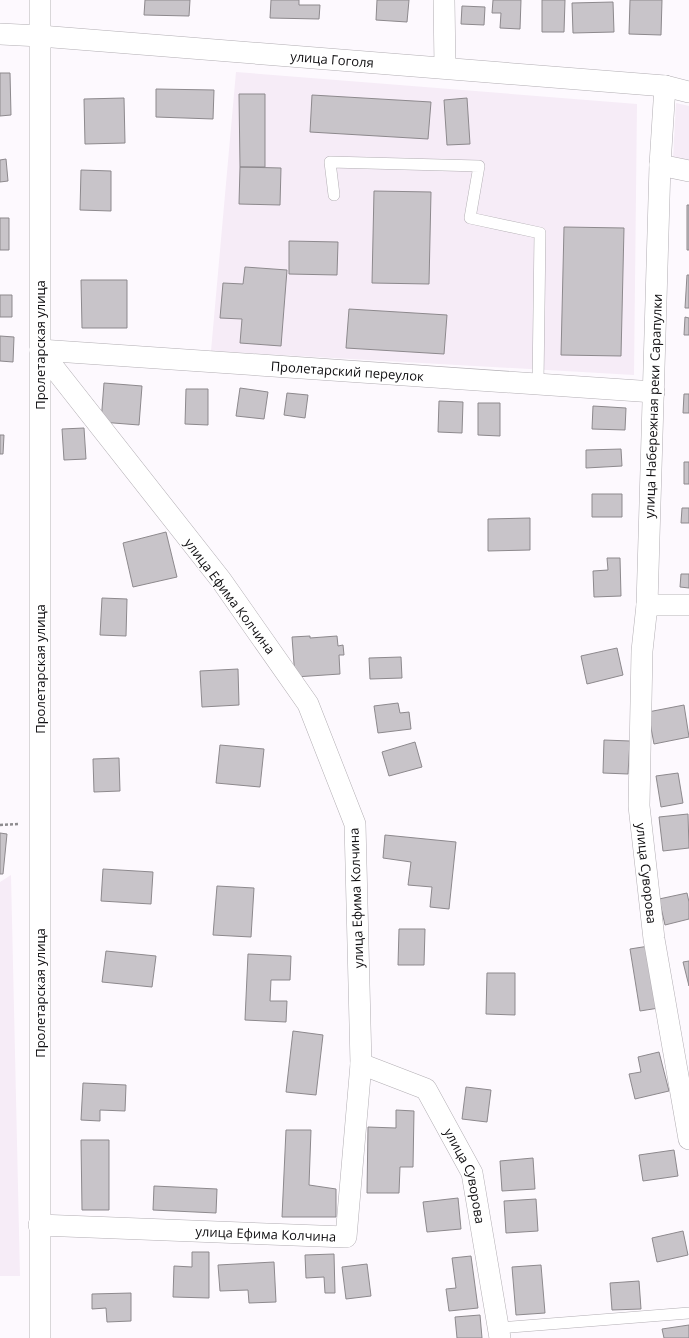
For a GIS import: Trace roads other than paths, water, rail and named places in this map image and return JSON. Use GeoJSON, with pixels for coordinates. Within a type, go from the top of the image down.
{"type":"FeatureCollection","features":[{"type":"Feature","properties":{"kind":"street","name":"Пролетарская улица"},"geometry":{"type":"LineString","coordinates":[[40,0],[40,1338]]}},
{"type":"Feature","properties":{"kind":"street"},"geometry":{"type":"LineString","coordinates":[[444,0],[445,67]]}},
{"type":"Feature","properties":{"kind":"street","name":"улица Гоголя"},"geometry":{"type":"LineString","coordinates":[[0,34],[445,67],[665,86],[689,92]]}},
{"type":"Feature","properties":{"kind":"street","name":"улица Набережная реки Сарапулки"},"geometry":{"type":"LineString","coordinates":[[647,605],[660,165],[665,86]]}},
{"type":"Feature","properties":{"kind":"street"},"geometry":{"type":"LineString","coordinates":[[660,165],[689,170]]}},
{"type":"Feature","properties":{"kind":"street","name":"Пролетарский переулок"},"geometry":{"type":"LineString","coordinates":[[40,350],[654,392]]}},
{"type":"Feature","properties":{"kind":"street","name":"улица Ефима Колчина"},"geometry":{"type":"LineString","coordinates":[[39,1225],[346,1237],[361,1064],[355,824],[308,704],[221,580],[40,350]]}},
{"type":"Feature","properties":{"kind":"street"},"geometry":{"type":"LineString","coordinates":[[647,605],[689,605]]}},
{"type":"Feature","properties":{"kind":"street","name":"улица Суворова"},"geometry":{"type":"LineString","coordinates":[[647,605],[642,651],[638,806],[654,939],[689,1139]]}},
{"type":"Feature","properties":{"kind":"street","name":"улица Суворова"},"geometry":{"type":"LineString","coordinates":[[361,1064],[426,1089],[472,1173],[499,1333]]}},
{"type":"Feature","properties":{"kind":"lane"},"geometry":{"type":"LineString","coordinates":[[334,195],[330,162],[479,166],[470,218],[540,233],[538,384]]}},
{"type":"Feature","properties":{"kind":"lane"},"geometry":{"type":"LineString","coordinates":[[499,1333],[689,1314]]}}]}
